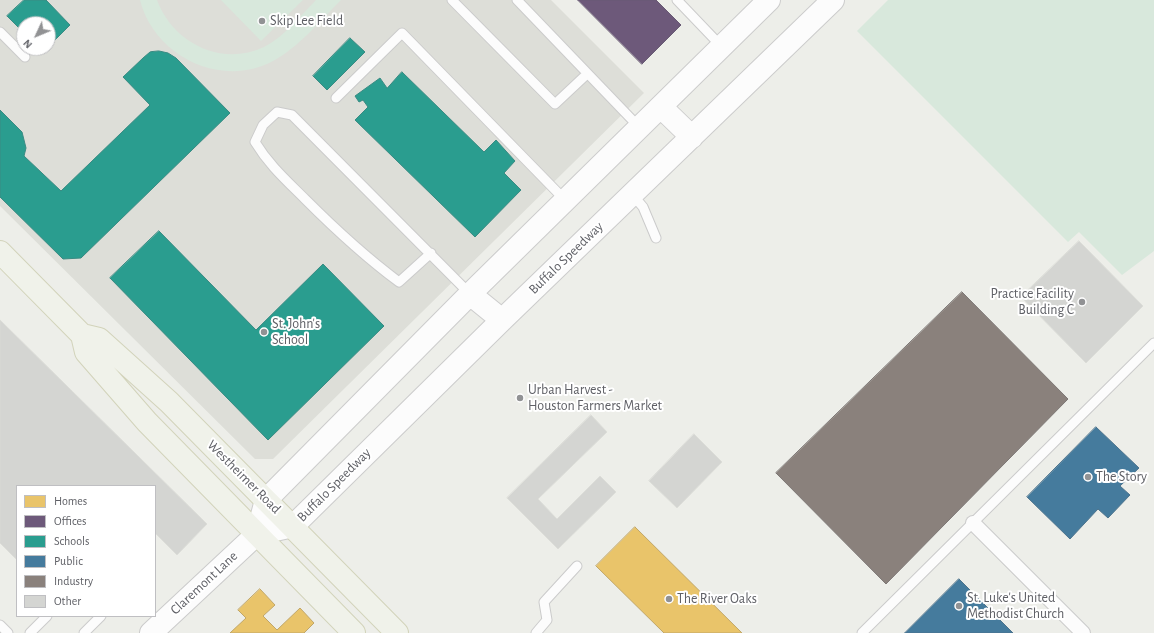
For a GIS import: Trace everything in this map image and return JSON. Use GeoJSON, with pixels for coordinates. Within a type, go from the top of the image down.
{"type":"FeatureCollection","features":[{"type":"Feature","properties":{"kind":"main road"},"geometry":{"type":"LineString","coordinates":[[257,534],[266,500],[470,294],[769,0]]}},
{"type":"Feature","properties":{"kind":"main road","name":"Buffalo Speedway"},"geometry":{"type":"LineString","coordinates":[[257,534],[293,526],[502,320],[833,0]]}},
{"type":"Feature","properties":{"kind":"main road"},"geometry":{"type":"LineString","coordinates":[[661,107],[692,137]]}},
{"type":"Feature","properties":{"kind":"main road","name":"Westheimer Road"},"geometry":{"type":"LineString","coordinates":[[0,252],[82,334],[99,339],[169,402],[398,633]]}},
{"type":"Feature","properties":{"kind":"main road"},"geometry":{"type":"LineString","coordinates":[[470,294],[502,320]]}},
{"type":"Feature","properties":{"kind":"main road"},"geometry":{"type":"LineString","coordinates":[[82,334],[86,352],[147,422],[354,633]]}},
{"type":"Feature","properties":{"kind":"main road","name":"Claremont Lane"},"geometry":{"type":"LineString","coordinates":[[151,633],[257,534]]}},
{"type":"Feature","properties":{"kind":"street"},"geometry":{"type":"LineString","coordinates":[[973,523],[1083,633]]}},
{"type":"Feature","properties":{"kind":"lane"},"geometry":{"type":"LineString","coordinates":[[452,0],[556,104],[587,74]]}},
{"type":"Feature","properties":{"kind":"lane"},"geometry":{"type":"LineString","coordinates":[[516,0],[640,128]]}},
{"type":"Feature","properties":{"kind":"lane"},"geometry":{"type":"LineString","coordinates":[[677,0],[722,47]]}},
{"type":"Feature","properties":{"kind":"lane"},"geometry":{"type":"LineString","coordinates":[[0,32],[25,57]]}},
{"type":"Feature","properties":{"kind":"lane"},"geometry":{"type":"LineString","coordinates":[[336,98],[402,33],[565,200]]}},
{"type":"Feature","properties":{"kind":"lane"},"geometry":{"type":"LineString","coordinates":[[431,253],[399,282],[371,261],[351,245],[266,160],[256,142],[263,125],[277,112],[292,115],[431,253],[470,294]]}},
{"type":"Feature","properties":{"kind":"lane"},"geometry":{"type":"LineString","coordinates":[[632,194],[643,207],[656,238]]}},
{"type":"Feature","properties":{"kind":"lane"},"geometry":{"type":"LineString","coordinates":[[862,633],[1154,343]]}},
{"type":"Feature","properties":{"kind":"lane"},"geometry":{"type":"LineString","coordinates":[[536,633],[547,620],[544,602],[577,566]]}},
{"type":"Feature","properties":{"kind":"lane"},"geometry":{"type":"LineString","coordinates":[[30,633],[46,617]]}},
{"type":"Feature","properties":{"kind":"lane"},"geometry":{"type":"LineString","coordinates":[[84,633],[100,617]]}},
{"type":"Feature","properties":{"kind":"lane"},"geometry":{"type":"LineString","coordinates":[[0,625],[8,633]]}},
{"type":"Feature","properties":{"kind":"shaded area","name":"St. John's School"},"geometry":{"type":"Polygon","coordinates":[[[0,0],[551,0],[644,93],[273,459],[255,459],[0,206],[0,0]]]}},
{"type":"Feature","properties":{"kind":"green space"},"geometry":{"type":"Polygon","coordinates":[[[140,0],[157,0],[164,15],[174,28],[187,39],[200,47],[215,52],[231,54],[248,52],[271,43],[285,32],[316,0],[341,0],[309,33],[292,49],[283,55],[273,61],[253,69],[232,71],[212,69],[192,62],[175,51],[159,37],[148,20],[140,0]]]}},
{"type":"Feature","properties":{"kind":"green space","name":"Skip Lee Field"},"geometry":{"type":"Polygon","coordinates":[[[221,0],[303,0],[261,41],[221,0]]]}},
{"type":"Feature","properties":{"kind":"green space"},"geometry":{"type":"Polygon","coordinates":[[[888,0],[1154,0],[1154,251],[1122,275],[1079,232],[1068,242],[857,31],[888,0]]]}},
{"type":"Feature","properties":{"kind":"building: Homes","name":"The River Oaks"},"geometry":{"type":"Polygon","coordinates":[[[635,527],[742,633],[664,633],[596,566],[635,527]]]}},
{"type":"Feature","properties":{"kind":"building: Homes"},"geometry":{"type":"Polygon","coordinates":[[[260,589],[275,605],[263,616],[277,630],[300,608],[314,623],[304,633],[230,633],[246,618],[238,610],[260,589]]]}},
{"type":"Feature","properties":{"kind":"building: Offices"},"geometry":{"type":"Polygon","coordinates":[[[578,0],[656,0],[681,25],[642,64],[578,0]]]}},
{"type":"Feature","properties":{"kind":"building: Schools"},"geometry":{"type":"Polygon","coordinates":[[[24,0],[46,0],[70,25],[56,39],[56,16],[16,16],[16,25],[7,16],[24,0]]]}},
{"type":"Feature","properties":{"kind":"building: Schools"},"geometry":{"type":"Polygon","coordinates":[[[350,38],[365,52],[327,90],[313,76],[350,38]]]}},
{"type":"Feature","properties":{"kind":"building: Schools"},"geometry":{"type":"Polygon","coordinates":[[[159,51],[168,53],[176,58],[230,113],[81,258],[63,259],[0,197],[0,110],[22,132],[26,148],[24,156],[61,191],[150,105],[123,77],[150,52],[159,51]]]}},
{"type":"Feature","properties":{"kind":"building: Schools"},"geometry":{"type":"Polygon","coordinates":[[[402,72],[484,152],[496,140],[515,161],[504,173],[521,190],[475,237],[355,120],[368,107],[363,100],[359,102],[355,96],[380,78],[387,88],[402,72]]]}},
{"type":"Feature","properties":{"kind":"building: Schools","name":"St. John's School"},"geometry":{"type":"Polygon","coordinates":[[[159,231],[256,330],[323,264],[384,326],[268,440],[110,278],[159,231]]]}},
{"type":"Feature","properties":{"kind":"building: Public","name":"The Story"},"geometry":{"type":"Polygon","coordinates":[[[1096,427],[1139,468],[1120,486],[1130,495],[1108,518],[1098,509],[1070,539],[1027,497],[1096,427]]]}},
{"type":"Feature","properties":{"kind":"building: Public","name":"St. Luke's United Methodist Church"},"geometry":{"type":"Polygon","coordinates":[[[959,579],[1013,633],[905,633],[959,579]]]}},
{"type":"Feature","properties":{"kind":"building: Industry"},"geometry":{"type":"Polygon","coordinates":[[[962,292],[1068,399],[886,584],[776,473],[962,292]]]}},
{"type":"Feature","properties":{"kind":"building: Other","name":"Practice Facility Building C"},"geometry":{"type":"Polygon","coordinates":[[[1079,241],[1143,306],[1086,363],[1021,297],[1079,241]]]}},
{"type":"Feature","properties":{"kind":"building: Other"},"geometry":{"type":"Polygon","coordinates":[[[0,320],[207,524],[177,555],[156,534],[156,485],[16,485],[16,559],[0,543],[0,320]]]}},
{"type":"Feature","properties":{"kind":"building: Other"},"geometry":{"type":"Polygon","coordinates":[[[591,415],[607,432],[538,499],[557,519],[600,476],[616,492],[558,549],[507,498],[591,415]]]}},
{"type":"Feature","properties":{"kind":"building: Other"},"geometry":{"type":"Polygon","coordinates":[[[694,434],[722,462],[677,508],[649,481],[694,434]]]}},
{"type":"Feature","properties":{"kind":"place","name":"Skip Lee Field"},"geometry":{"type":"Point","coordinates":[262,21]}},
{"type":"Feature","properties":{"kind":"place","name":"Practice Facility Building C"},"geometry":{"type":"Point","coordinates":[1082,302]}},
{"type":"Feature","properties":{"kind":"place","name":"St. John's School"},"geometry":{"type":"Point","coordinates":[264,332]}},
{"type":"Feature","properties":{"kind":"place","name":"Urban Harvest - Houston Farmers Market"},"geometry":{"type":"Point","coordinates":[520,398]}},
{"type":"Feature","properties":{"kind":"place","name":"The Story"},"geometry":{"type":"Point","coordinates":[1088,477]}},
{"type":"Feature","properties":{"kind":"place","name":"The River Oaks"},"geometry":{"type":"Point","coordinates":[669,599]}},
{"type":"Feature","properties":{"kind":"place","name":"St. Luke's United Methodist Church"},"geometry":{"type":"Point","coordinates":[959,606]}}]}
